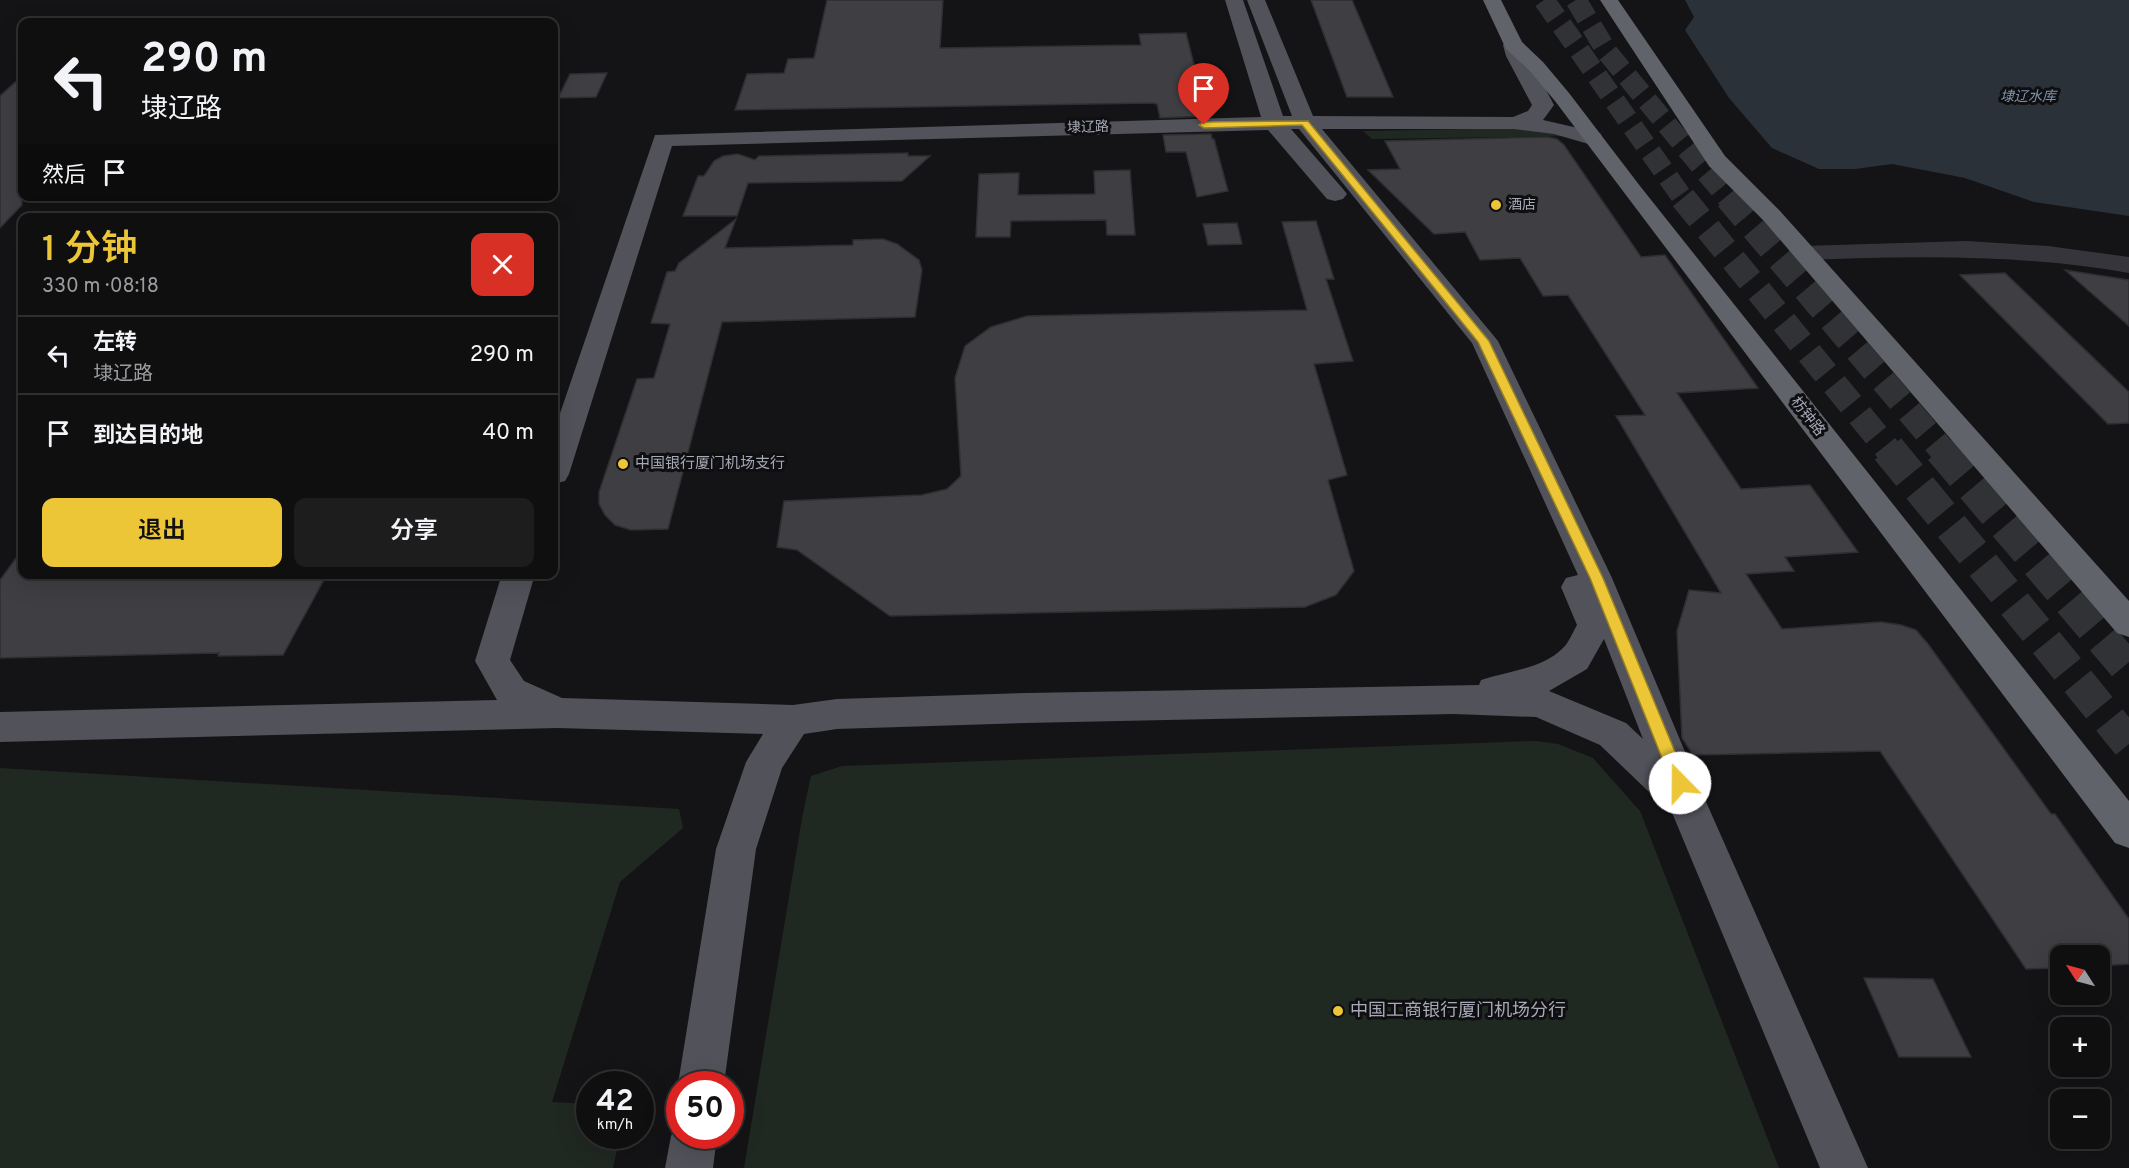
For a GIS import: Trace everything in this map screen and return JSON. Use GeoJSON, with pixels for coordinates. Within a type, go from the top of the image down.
{"type":"FeatureCollection","features":[{"type":"Feature","properties":{"kind":"highway","name":"枋钟路"},"geometry":{"type":"LineString","coordinates":[[1492,0],[1513,45],[1536,66],[1593,138],[1632,192],[2129,831]]}},
{"type":"Feature","properties":{"kind":"highway"},"geometry":{"type":"LineString","coordinates":[[1609,0],[1717,161],[1772,216],[2129,624]]}},
{"type":"Feature","properties":{"kind":"main road"},"geometry":{"type":"LineString","coordinates":[[1234,0],[1274,123],[1400,269],[1473,343],[1594,625],[1575,659],[1533,682],[1454,699]]}},
{"type":"Feature","properties":{"kind":"main road"},"geometry":{"type":"LineString","coordinates":[[1256,0],[1305,122],[1484,341],[1596,578],[1688,804],[1844,1168]]}},
{"type":"Feature","properties":{"kind":"main road"},"geometry":{"type":"LineString","coordinates":[[1513,45],[1516,56],[1543,105],[1541,111],[1535,115],[1514,123]]}},
{"type":"Feature","properties":{"kind":"main road","name":"埭辽路"},"geometry":{"type":"LineString","coordinates":[[558,462],[663,140],[1305,122],[1514,123],[1555,128],[1593,138]]}},
{"type":"Feature","properties":{"kind":"main road"},"geometry":{"type":"LineString","coordinates":[[517,579],[492,661],[511,691],[557,712]]}},
{"type":"Feature","properties":{"kind":"main road"},"geometry":{"type":"LineString","coordinates":[[0,727],[557,712],[793,720],[849,713],[1454,699],[1539,702],[1613,734],[1688,804]]}},
{"type":"Feature","properties":{"kind":"main road"},"geometry":{"type":"LineString","coordinates":[[703,1071],[736,849],[765,762],[793,720]]}},
{"type":"Feature","properties":{"kind":"main road"},"geometry":{"type":"LineString","coordinates":[[689,1168],[692,1149]]}},
{"type":"Feature","properties":{"kind":"street"},"geometry":{"type":"LineString","coordinates":[[1804,253],[1931,247],[1999,249],[2042,252],[2129,265]]}},
{"type":"Feature","properties":{"kind":"shaded area"},"geometry":{"type":"Polygon","coordinates":[[[1524,128],[1569,136],[1372,139],[1363,131],[1524,128]]]}},
{"type":"Feature","properties":{"kind":"shaded area"},"geometry":{"type":"Polygon","coordinates":[[[1536,741],[1558,744],[1593,758],[1640,811],[1779,1168],[744,1168],[811,776],[842,766],[1536,741]]]}},
{"type":"Feature","properties":{"kind":"shaded area"},"geometry":{"type":"Polygon","coordinates":[[[0,768],[679,809],[683,828],[620,882],[552,1102],[576,1103],[576,1149],[617,1149],[613,1168],[0,1168],[0,768]]]}},
{"type":"Feature","properties":{"kind":"water","name":"埭辽水库"},"geometry":{"type":"Polygon","coordinates":[[[1685,0],[2129,0],[2129,216],[2034,202],[1965,178],[1892,164],[1855,169],[1819,169],[1772,148],[1729,98],[1685,30],[1694,17],[1685,0]]]}},
{"type":"Feature","properties":{"kind":"building"},"geometry":{"type":"Polygon","coordinates":[[[827,0],[943,0],[940,48],[1141,45],[1139,34],[1186,33],[1207,116],[1160,118],[1157,104],[1152,103],[735,110],[747,74],[784,73],[788,59],[814,58],[827,0]]]}},
{"type":"Feature","properties":{"kind":"building"},"geometry":{"type":"Polygon","coordinates":[[[1311,0],[1352,0],[1393,97],[1347,97],[1311,0]]]}},
{"type":"Feature","properties":{"kind":"building"},"geometry":{"type":"Polygon","coordinates":[[[607,73],[596,97],[558,98],[570,74],[607,73]]]}},
{"type":"Feature","properties":{"kind":"building"},"geometry":{"type":"Polygon","coordinates":[[[18,80],[18,201],[22,201],[22,205],[0,228],[0,96],[18,80]]]}},
{"type":"Feature","properties":{"kind":"building"},"geometry":{"type":"Polygon","coordinates":[[[1211,134],[1228,191],[1197,197],[1186,152],[1166,152],[1163,135],[1211,134]]]}},
{"type":"Feature","properties":{"kind":"building"},"geometry":{"type":"Polygon","coordinates":[[[1547,137],[1557,139],[1564,145],[1641,257],[1665,255],[1758,388],[1677,393],[1741,489],[1810,485],[1858,552],[1785,557],[1794,571],[1746,574],[1782,629],[1881,622],[1916,630],[2051,814],[2055,814],[2129,919],[2129,964],[2110,965],[2110,945],[2050,945],[2050,968],[2026,969],[1880,751],[1693,755],[1682,738],[1677,631],[1689,590],[1721,593],[1616,416],[1645,415],[1568,295],[1543,296],[1520,258],[1480,260],[1465,232],[1434,234],[1368,170],[1400,169],[1385,141],[1547,137]]]}},
{"type":"Feature","properties":{"kind":"building"},"geometry":{"type":"Polygon","coordinates":[[[908,153],[908,156],[930,156],[902,181],[748,183],[737,216],[683,216],[698,176],[704,176],[714,161],[723,156],[738,154],[755,160],[759,156],[908,153]]]}},
{"type":"Feature","properties":{"kind":"building"},"geometry":{"type":"Polygon","coordinates":[[[1130,170],[1135,235],[1107,235],[1106,220],[1011,221],[1010,237],[976,237],[979,174],[1019,173],[1018,195],[1095,194],[1094,171],[1130,170]]]}},
{"type":"Feature","properties":{"kind":"building"},"geometry":{"type":"Polygon","coordinates":[[[736,219],[725,248],[853,245],[853,240],[883,239],[897,244],[919,260],[922,270],[915,317],[722,322],[668,529],[631,530],[615,525],[605,515],[599,504],[599,492],[637,379],[654,378],[670,324],[651,323],[667,272],[675,271],[679,263],[736,219]]]}},
{"type":"Feature","properties":{"kind":"building"},"geometry":{"type":"Polygon","coordinates":[[[1316,221],[1334,279],[1326,279],[1353,361],[1314,364],[1347,475],[1328,480],[1354,571],[1336,595],[1305,607],[890,616],[797,550],[777,547],[784,501],[922,495],[947,489],[961,476],[955,378],[965,346],[991,327],[1027,316],[1307,310],[1282,222],[1316,221]]]}},
{"type":"Feature","properties":{"kind":"building"},"geometry":{"type":"Polygon","coordinates":[[[1237,223],[1242,244],[1208,245],[1203,224],[1237,223]]]}},
{"type":"Feature","properties":{"kind":"building"},"geometry":{"type":"Polygon","coordinates":[[[2065,270],[2129,280],[2129,326],[2065,270]]]}},
{"type":"Feature","properties":{"kind":"building"},"geometry":{"type":"Polygon","coordinates":[[[2005,273],[2129,392],[2129,423],[2108,424],[1960,275],[2005,273]]]}},
{"type":"Feature","properties":{"kind":"building"},"geometry":{"type":"Polygon","coordinates":[[[18,555],[18,579],[324,579],[283,655],[218,656],[219,653],[0,658],[0,580],[18,555]]]}},
{"type":"Feature","properties":{"kind":"building"},"geometry":{"type":"Polygon","coordinates":[[[1864,978],[1933,979],[1971,1057],[1899,1057],[1864,978]]]}},
{"type":"Feature","properties":{"kind":"tunnel"},"geometry":{"type":"LineString","coordinates":[[1544,0],[1684,200]]}},
{"type":"Feature","properties":{"kind":"tunnel"},"geometry":{"type":"LineString","coordinates":[[1576,0],[1607,52],[1729,200]]}},
{"type":"Feature","properties":{"kind":"tunnel"},"geometry":{"type":"LineString","coordinates":[[1683,198],[1889,451]]}},
{"type":"Feature","properties":{"kind":"tunnel"},"geometry":{"type":"LineString","coordinates":[[1728,198],[1943,451]]}},
{"type":"Feature","properties":{"kind":"tunnel"},"geometry":{"type":"LineString","coordinates":[[1888,449],[2129,744]]}},
{"type":"Feature","properties":{"kind":"tunnel"},"geometry":{"type":"LineString","coordinates":[[1941,449],[2129,670]]}},
{"type":"Feature","properties":{"kind":"place","name":"酒店"},"geometry":{"type":"Point","coordinates":[1496,205]}},
{"type":"Feature","properties":{"kind":"place","name":"中国银行厦门机场支行"},"geometry":{"type":"Point","coordinates":[623,464]}},
{"type":"Feature","properties":{"kind":"place","name":"中国工商银行厦门机场分行"},"geometry":{"type":"Point","coordinates":[1338,1011]}},
{"type":"Feature","properties":{"kind":"route"},"geometry":{"type":"LineString","coordinates":[[1204,125],[1305,122],[1484,341],[1596,578],[1680,783]]}}]}
